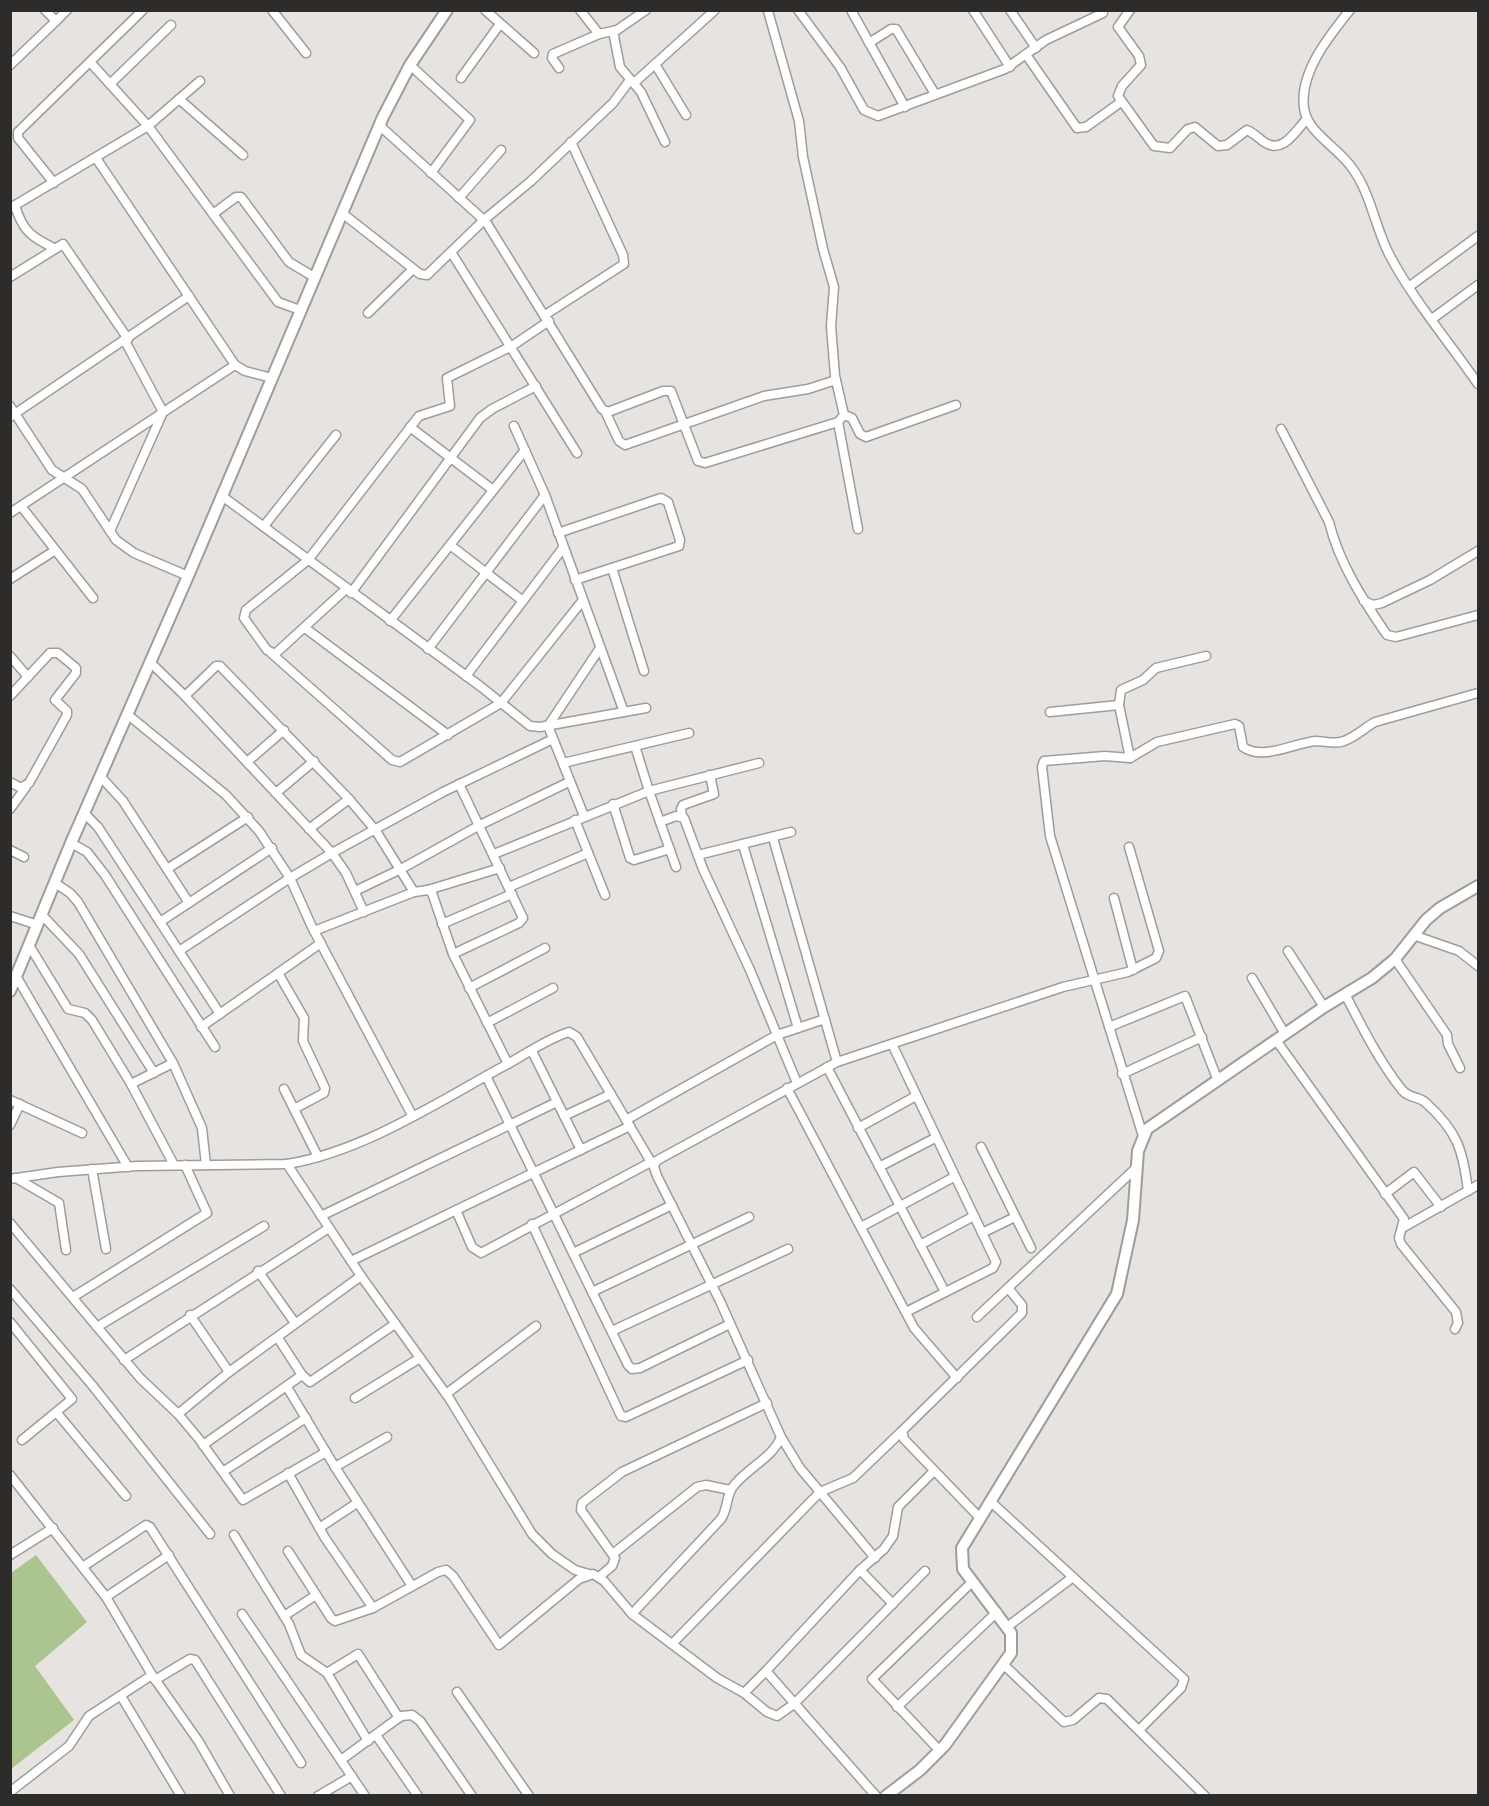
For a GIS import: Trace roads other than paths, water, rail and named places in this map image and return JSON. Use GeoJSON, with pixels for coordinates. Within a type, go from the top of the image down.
{"type":"FeatureCollection","features":[{"type":"Feature","properties":{"kind":"street"},"geometry":{"type":"LineString","coordinates":[[45,10],[56,21]]}},
{"type":"Feature","properties":{"kind":"street"},"geometry":{"type":"LineString","coordinates":[[10,65],[67,10]]}},
{"type":"Feature","properties":{"kind":"street"},"geometry":{"type":"LineString","coordinates":[[54,183],[18,138],[18,132],[143,10]]}},
{"type":"Feature","properties":{"kind":"street"},"geometry":{"type":"LineString","coordinates":[[272,10],[306,53]]}},
{"type":"Feature","properties":{"kind":"street"},"geometry":{"type":"LineString","coordinates":[[10,991],[71,843],[188,576],[379,126],[410,65],[447,10]]}},
{"type":"Feature","properties":{"kind":"street"},"geometry":{"type":"LineString","coordinates":[[485,10],[534,53]]}},
{"type":"Feature","properties":{"kind":"street"},"geometry":{"type":"LineString","coordinates":[[580,10],[599,34]]}},
{"type":"Feature","properties":{"kind":"street"},"geometry":{"type":"LineString","coordinates":[[559,68],[552,58],[553,54],[599,34],[613,31],[646,10]]}},
{"type":"Feature","properties":{"kind":"street"},"geometry":{"type":"LineString","coordinates":[[342,213],[413,269],[427,275],[484,220],[531,181],[614,103],[632,81],[655,64],[715,10]]}},
{"type":"Feature","properties":{"kind":"street"},"geometry":{"type":"LineString","coordinates":[[775,10],[768,10],[799,121],[802,157],[821,243],[834,287],[831,326],[836,380],[858,529]]}},
{"type":"Feature","properties":{"kind":"street"},"geometry":{"type":"LineString","coordinates":[[798,10],[840,67],[868,114],[878,117],[1010,67],[1036,48],[1102,12],[1118,27],[1141,62],[1137,72],[1120,89],[1118,96],[1152,144],[1164,149],[1173,147],[1188,129],[1195,127],[1218,146],[1227,145],[1247,130],[1267,144],[1278,147],[1284,144],[1307,119]]}},
{"type":"Feature","properties":{"kind":"street"},"geometry":{"type":"LineString","coordinates":[[851,10],[905,107]]}},
{"type":"Feature","properties":{"kind":"street"},"geometry":{"type":"LineString","coordinates":[[973,10],[1010,67]]}},
{"type":"Feature","properties":{"kind":"street"},"geometry":{"type":"LineString","coordinates":[[1010,10],[1036,48]]}},
{"type":"Feature","properties":{"kind":"street"},"geometry":{"type":"LineString","coordinates":[[1118,27],[1130,10]]}},
{"type":"Feature","properties":{"kind":"street"},"geometry":{"type":"LineString","coordinates":[[1350,10],[1325,45],[1311,71],[1304,98],[1307,119],[1357,175],[1379,233],[1410,286],[1479,384]]}},
{"type":"Feature","properties":{"kind":"street"},"geometry":{"type":"LineString","coordinates":[[461,78],[500,24]]}},
{"type":"Feature","properties":{"kind":"street"},"geometry":{"type":"LineString","coordinates":[[110,84],[171,25]]}},
{"type":"Feature","properties":{"kind":"street"},"geometry":{"type":"LineString","coordinates":[[869,43],[891,29],[896,29],[935,94]]}},
{"type":"Feature","properties":{"kind":"street"},"geometry":{"type":"LineString","coordinates":[[613,31],[617,60],[632,81],[665,142]]}},
{"type":"Feature","properties":{"kind":"street"},"geometry":{"type":"LineString","coordinates":[[1027,56],[1077,128],[1086,127],[1121,102]]}},
{"type":"Feature","properties":{"kind":"street"},"geometry":{"type":"LineString","coordinates":[[90,62],[147,126],[278,302],[300,310]]}},
{"type":"Feature","properties":{"kind":"street"},"geometry":{"type":"LineString","coordinates":[[655,64],[686,116]]}},
{"type":"Feature","properties":{"kind":"street"},"geometry":{"type":"LineString","coordinates":[[410,65],[470,120],[431,173]]}},
{"type":"Feature","properties":{"kind":"street"},"geometry":{"type":"LineString","coordinates":[[54,248],[26,232],[12,205],[54,183],[147,126],[200,81]]}},
{"type":"Feature","properties":{"kind":"street"},"geometry":{"type":"LineString","coordinates":[[179,99],[243,156]]}},
{"type":"Feature","properties":{"kind":"street"},"geometry":{"type":"LineString","coordinates":[[379,126],[484,220],[605,411],[619,441],[625,445],[765,396],[808,389],[836,380]]}},
{"type":"Feature","properties":{"kind":"street"},"geometry":{"type":"LineString","coordinates":[[571,142],[623,255],[624,264],[512,345],[447,378],[450,406],[422,413],[308,560],[244,614],[246,622],[271,653],[396,762],[405,761],[501,703],[583,600]]}},
{"type":"Feature","properties":{"kind":"street"},"geometry":{"type":"LineString","coordinates":[[459,198],[501,150]]}},
{"type":"Feature","properties":{"kind":"street"},"geometry":{"type":"LineString","coordinates":[[96,158],[234,365],[245,371],[272,378]]}},
{"type":"Feature","properties":{"kind":"street"},"geometry":{"type":"LineString","coordinates":[[213,214],[236,197],[241,197],[289,262],[314,278]]}},
{"type":"Feature","properties":{"kind":"street"},"geometry":{"type":"LineString","coordinates":[[1410,286],[1479,236]]}},
{"type":"Feature","properties":{"kind":"street"},"geometry":{"type":"LineString","coordinates":[[10,277],[60,244],[65,245],[127,340],[163,412]]}},
{"type":"Feature","properties":{"kind":"street"},"geometry":{"type":"LineString","coordinates":[[451,252],[512,345],[577,453]]}},
{"type":"Feature","properties":{"kind":"street"},"geometry":{"type":"LineString","coordinates":[[368,313],[413,269]]}},
{"type":"Feature","properties":{"kind":"street"},"geometry":{"type":"LineString","coordinates":[[1432,319],[1479,285]]}},
{"type":"Feature","properties":{"kind":"street"},"geometry":{"type":"LineString","coordinates":[[188,576],[135,553],[110,531],[82,489],[51,470],[12,412],[127,340],[189,296]]}},
{"type":"Feature","properties":{"kind":"street"},"geometry":{"type":"LineString","coordinates":[[10,513],[234,365]]}},
{"type":"Feature","properties":{"kind":"street"},"geometry":{"type":"LineString","coordinates":[[271,653],[279,652],[348,591],[485,414],[536,386]]}},
{"type":"Feature","properties":{"kind":"street"},"geometry":{"type":"LineString","coordinates":[[605,411],[668,391],[673,393],[698,461],[702,464],[841,418],[852,418],[861,434],[866,436],[956,405]]}},
{"type":"Feature","properties":{"kind":"street"},"geometry":{"type":"LineString","coordinates":[[110,531],[163,412]]}},
{"type":"Feature","properties":{"kind":"street"},"geometry":{"type":"LineString","coordinates":[[514,426],[545,495],[624,712]]}},
{"type":"Feature","properties":{"kind":"street"},"geometry":{"type":"LineString","coordinates":[[410,427],[494,490]]}},
{"type":"Feature","properties":{"kind":"street"},"geometry":{"type":"LineString","coordinates":[[1281,429],[1329,522],[1332,538],[1363,600],[1386,633],[1394,637],[1479,615]]}},
{"type":"Feature","properties":{"kind":"street"},"geometry":{"type":"LineString","coordinates":[[264,526],[336,435]]}},
{"type":"Feature","properties":{"kind":"street"},"geometry":{"type":"LineString","coordinates":[[390,621],[525,450]]}},
{"type":"Feature","properties":{"kind":"street"},"geometry":{"type":"LineString","coordinates":[[428,649],[545,495]]}},
{"type":"Feature","properties":{"kind":"street"},"geometry":{"type":"LineString","coordinates":[[222,496],[530,726],[548,726],[646,708]]}},
{"type":"Feature","properties":{"kind":"street"},"geometry":{"type":"LineString","coordinates":[[558,533],[661,498],[667,500],[680,540],[679,546],[575,580]]}},
{"type":"Feature","properties":{"kind":"street"},"geometry":{"type":"LineString","coordinates":[[21,506],[93,598]]}},
{"type":"Feature","properties":{"kind":"street"},"geometry":{"type":"LineString","coordinates":[[450,545],[523,601]]}},
{"type":"Feature","properties":{"kind":"street"},"geometry":{"type":"LineString","coordinates":[[466,676],[563,548]]}},
{"type":"Feature","properties":{"kind":"street"},"geometry":{"type":"LineString","coordinates":[[10,579],[54,550]]}},
{"type":"Feature","properties":{"kind":"street"},"geometry":{"type":"LineString","coordinates":[[1363,600],[1373,604],[1382,603],[1431,580],[1479,551]]}},
{"type":"Feature","properties":{"kind":"street"},"geometry":{"type":"LineString","coordinates":[[612,568],[644,671]]}},
{"type":"Feature","properties":{"kind":"street"},"geometry":{"type":"LineString","coordinates":[[305,628],[448,735]]}},
{"type":"Feature","properties":{"kind":"street"},"geometry":{"type":"LineString","coordinates":[[548,726],[600,648]]}},
{"type":"Feature","properties":{"kind":"street"},"geometry":{"type":"LineString","coordinates":[[10,696],[53,652],[77,670],[55,700],[67,711],[67,715],[26,787],[10,809]]}},
{"type":"Feature","properties":{"kind":"street"},"geometry":{"type":"LineString","coordinates":[[10,656],[28,677]]}},
{"type":"Feature","properties":{"kind":"street"},"geometry":{"type":"LineString","coordinates":[[1130,758],[1119,705],[1119,695],[1123,688],[1143,680],[1152,670],[1206,656]]}},
{"type":"Feature","properties":{"kind":"street"},"geometry":{"type":"LineString","coordinates":[[150,662],[185,696],[332,854],[355,891],[364,912]]}},
{"type":"Feature","properties":{"kind":"street"},"geometry":{"type":"LineString","coordinates":[[185,696],[216,666],[220,666],[349,799],[376,831],[414,892]]}},
{"type":"Feature","properties":{"kind":"street"},"geometry":{"type":"LineString","coordinates":[[1143,1136],[1050,836],[1042,767],[1044,761],[1052,758],[1130,758],[1157,742],[1236,724],[1239,726],[1243,747],[1251,751],[1267,751],[1317,741],[1340,742],[1362,732],[1375,722],[1479,693]]}},
{"type":"Feature","properties":{"kind":"street"},"geometry":{"type":"LineString","coordinates":[[1050,712],[1119,705]]}},
{"type":"Feature","properties":{"kind":"street"},"geometry":{"type":"LineString","coordinates":[[127,714],[189,763],[248,817],[272,848],[290,878],[314,931],[412,1115]]}},
{"type":"Feature","properties":{"kind":"street"},"geometry":{"type":"LineString","coordinates":[[548,726],[563,763],[588,853],[604,894]]}},
{"type":"Feature","properties":{"kind":"street"},"geometry":{"type":"LineString","coordinates":[[247,762],[284,730]]}},
{"type":"Feature","properties":{"kind":"street"},"geometry":{"type":"LineString","coordinates":[[563,763],[689,733]]}},
{"type":"Feature","properties":{"kind":"street"},"geometry":{"type":"LineString","coordinates":[[179,951],[290,878],[332,854],[459,784],[553,739]]}},
{"type":"Feature","properties":{"kind":"street"},"geometry":{"type":"LineString","coordinates":[[635,746],[648,791],[676,867]]}},
{"type":"Feature","properties":{"kind":"street"},"geometry":{"type":"LineString","coordinates":[[276,793],[314,761]]}},
{"type":"Feature","properties":{"kind":"street"},"geometry":{"type":"LineString","coordinates":[[494,854],[648,791],[759,763]]}},
{"type":"Feature","properties":{"kind":"street"},"geometry":{"type":"LineString","coordinates":[[710,775],[714,794],[683,805],[682,816],[797,1083]]}},
{"type":"Feature","properties":{"kind":"street"},"geometry":{"type":"LineString","coordinates":[[100,776],[123,801],[189,903]]}},
{"type":"Feature","properties":{"kind":"street"},"geometry":{"type":"LineString","coordinates":[[10,782],[21,788],[26,787]]}},
{"type":"Feature","properties":{"kind":"street"},"geometry":{"type":"LineString","coordinates":[[355,891],[401,869],[480,825],[569,782]]}},
{"type":"Feature","properties":{"kind":"street"},"geometry":{"type":"LineString","coordinates":[[453,954],[521,921],[522,914],[459,784]]}},
{"type":"Feature","properties":{"kind":"street"},"geometry":{"type":"LineString","coordinates":[[309,829],[349,799]]}},
{"type":"Feature","properties":{"kind":"street"},"geometry":{"type":"LineString","coordinates":[[613,804],[630,858],[634,860],[670,849]]}},
{"type":"Feature","properties":{"kind":"street"},"geometry":{"type":"LineString","coordinates":[[84,813],[98,827],[220,1014]]}},
{"type":"Feature","properties":{"kind":"street"},"geometry":{"type":"LineString","coordinates":[[660,822],[682,816]]}},
{"type":"Feature","properties":{"kind":"street"},"geometry":{"type":"LineString","coordinates":[[167,869],[248,817]]}},
{"type":"Feature","properties":{"kind":"street"},"geometry":{"type":"LineString","coordinates":[[698,855],[791,832]]}},
{"type":"Feature","properties":{"kind":"street"},"geometry":{"type":"LineString","coordinates":[[773,838],[837,1062]]}},
{"type":"Feature","properties":{"kind":"street"},"geometry":{"type":"LineString","coordinates":[[71,843],[87,852],[99,867],[215,1047]]}},
{"type":"Feature","properties":{"kind":"street"},"geometry":{"type":"LineString","coordinates":[[743,845],[798,1028]]}},
{"type":"Feature","properties":{"kind":"street"},"geometry":{"type":"LineString","coordinates":[[456,1210],[472,1247],[478,1253],[652,1164],[658,1158],[837,1062],[1095,979],[1133,970],[1156,958],[1159,951],[1129,847]]}},
{"type":"Feature","properties":{"kind":"street"},"geometry":{"type":"LineString","coordinates":[[160,922],[272,848]]}},
{"type":"Feature","properties":{"kind":"street"},"geometry":{"type":"LineString","coordinates":[[10,850],[24,857]]}},
{"type":"Feature","properties":{"kind":"street"},"geometry":{"type":"LineString","coordinates":[[442,924],[588,853]]}},
{"type":"Feature","properties":{"kind":"street"},"geometry":{"type":"LineString","coordinates":[[314,931],[414,892],[428,890],[500,868]]}},
{"type":"Feature","properties":{"kind":"street"},"geometry":{"type":"LineString","coordinates":[[55,883],[70,892],[78,902],[173,1063],[202,1128],[206,1165]]}},
{"type":"Feature","properties":{"kind":"street"},"geometry":{"type":"LineString","coordinates":[[886,1796],[940,1751],[1011,1653],[1013,1641],[1007,1627],[963,1569],[961,1558],[967,1537],[1117,1294],[1133,1220],[1136,1168],[1143,1136],[1152,1124],[1324,1007],[1372,978],[1395,959],[1413,935],[1440,908],[1479,886]]}},
{"type":"Feature","properties":{"kind":"street"},"geometry":{"type":"LineString","coordinates":[[428,890],[453,954],[508,1064]]}},
{"type":"Feature","properties":{"kind":"street"},"geometry":{"type":"LineString","coordinates":[[1114,898],[1133,970]]}},
{"type":"Feature","properties":{"kind":"street"},"geometry":{"type":"LineString","coordinates":[[10,916],[40,920],[79,954],[154,1073]]}},
{"type":"Feature","properties":{"kind":"street"},"geometry":{"type":"LineString","coordinates":[[1413,935],[1465,954],[1479,966]]}},
{"type":"Feature","properties":{"kind":"street"},"geometry":{"type":"LineString","coordinates":[[201,1027],[321,943]]}},
{"type":"Feature","properties":{"kind":"street"},"geometry":{"type":"LineString","coordinates":[[29,945],[69,1009],[85,1013],[92,1020],[131,1084],[174,1166]]}},
{"type":"Feature","properties":{"kind":"street"},"geometry":{"type":"LineString","coordinates":[[469,988],[545,948]]}},
{"type":"Feature","properties":{"kind":"street"},"geometry":{"type":"LineString","coordinates":[[1288,951],[1324,1007]]}},
{"type":"Feature","properties":{"kind":"street"},"geometry":{"type":"LineString","coordinates":[[1395,959],[1447,1035],[1448,1044],[1460,1068]]}},
{"type":"Feature","properties":{"kind":"street"},"geometry":{"type":"LineString","coordinates":[[278,973],[303,1018],[303,1041],[325,1088],[324,1093],[294,1109]]}},
{"type":"Feature","properties":{"kind":"street"},"geometry":{"type":"LineString","coordinates":[[16,976],[128,1167]]}},
{"type":"Feature","properties":{"kind":"street"},"geometry":{"type":"LineString","coordinates":[[1252,978],[1281,1037],[1404,1219],[1404,1227],[1400,1235],[1401,1244],[1456,1312],[1458,1323],[1455,1329]]}},
{"type":"Feature","properties":{"kind":"street"},"geometry":{"type":"LineString","coordinates":[[487,1023],[553,988]]}},
{"type":"Feature","properties":{"kind":"street"},"geometry":{"type":"LineString","coordinates":[[1345,994],[1393,1078],[1409,1097],[1423,1101],[1454,1134],[1463,1154],[1468,1191]]}},
{"type":"Feature","properties":{"kind":"street"},"geometry":{"type":"LineString","coordinates":[[1109,1027],[1184,996],[1188,999],[1218,1081]]}},
{"type":"Feature","properties":{"kind":"street"},"geometry":{"type":"LineString","coordinates":[[351,1261],[581,1150],[777,1035],[825,1019]]}},
{"type":"Feature","properties":{"kind":"street"},"geometry":{"type":"LineString","coordinates":[[13,1178],[128,1167],[287,1164],[318,1157],[412,1115],[563,1034],[574,1034],[652,1164],[730,1324],[781,1437],[800,1468],[874,1558]]}},
{"type":"Feature","properties":{"kind":"street"},"geometry":{"type":"LineString","coordinates":[[1122,1074],[1202,1037]]}},
{"type":"Feature","properties":{"kind":"street"},"geometry":{"type":"LineString","coordinates":[[892,1044],[935,1138],[996,1260],[995,1267],[906,1312]]}},
{"type":"Feature","properties":{"kind":"street"},"geometry":{"type":"LineString","coordinates":[[531,1051],[581,1150]]}},
{"type":"Feature","properties":{"kind":"street"},"geometry":{"type":"LineString","coordinates":[[131,1084],[173,1063]]}},
{"type":"Feature","properties":{"kind":"street"},"geometry":{"type":"LineString","coordinates":[[827,1067],[945,1292]]}},
{"type":"Feature","properties":{"kind":"street"},"geometry":{"type":"LineString","coordinates":[[486,1076],[628,1365],[636,1370],[730,1324]]}},
{"type":"Feature","properties":{"kind":"street"},"geometry":{"type":"LineString","coordinates":[[787,1088],[922,1340],[957,1378]]}},
{"type":"Feature","properties":{"kind":"street"},"geometry":{"type":"LineString","coordinates":[[284,1089],[318,1157]]}},
{"type":"Feature","properties":{"kind":"street"},"geometry":{"type":"LineString","coordinates":[[564,1116],[611,1094]]}},
{"type":"Feature","properties":{"kind":"street"},"geometry":{"type":"LineString","coordinates":[[858,1128],[916,1096]]}},
{"type":"Feature","properties":{"kind":"street"},"geometry":{"type":"LineString","coordinates":[[10,1100],[82,1133]]}},
{"type":"Feature","properties":{"kind":"street"},"geometry":{"type":"LineString","coordinates":[[321,1216],[557,1102]]}},
{"type":"Feature","properties":{"kind":"street"},"geometry":{"type":"LineString","coordinates":[[10,1125],[20,1104]]}},
{"type":"Feature","properties":{"kind":"street"},"geometry":{"type":"LineString","coordinates":[[879,1167],[935,1138]]}},
{"type":"Feature","properties":{"kind":"street"},"geometry":{"type":"LineString","coordinates":[[981,1147],[1031,1248]]}},
{"type":"Feature","properties":{"kind":"street"},"geometry":{"type":"LineString","coordinates":[[287,1164],[361,1276],[446,1395],[539,1544],[575,1570],[599,1577],[632,1614],[717,1678],[744,1693],[772,1716],[777,1716],[794,1704],[925,1571]]}},
{"type":"Feature","properties":{"kind":"street"},"geometry":{"type":"LineString","coordinates":[[73,1297],[207,1213],[185,1165]]}},
{"type":"Feature","properties":{"kind":"street"},"geometry":{"type":"LineString","coordinates":[[977,1317],[1136,1168]]}},
{"type":"Feature","properties":{"kind":"street"},"geometry":{"type":"LineString","coordinates":[[92,1169],[106,1249]]}},
{"type":"Feature","properties":{"kind":"street"},"geometry":{"type":"LineString","coordinates":[[1385,1194],[1414,1172],[1441,1207]]}},
{"type":"Feature","properties":{"kind":"street"},"geometry":{"type":"LineString","coordinates":[[861,1227],[954,1177]]}},
{"type":"Feature","properties":{"kind":"street"},"geometry":{"type":"LineString","coordinates":[[13,1178],[59,1203],[66,1250]]}},
{"type":"Feature","properties":{"kind":"street"},"geometry":{"type":"LineString","coordinates":[[1404,1227],[1479,1185]]}},
{"type":"Feature","properties":{"kind":"street"},"geometry":{"type":"LineString","coordinates":[[573,1253],[672,1205]]}},
{"type":"Feature","properties":{"kind":"street"},"geometry":{"type":"LineString","coordinates":[[920,1245],[974,1216]]}},
{"type":"Feature","properties":{"kind":"street"},"geometry":{"type":"LineString","coordinates":[[592,1292],[693,1246],[749,1217]]}},
{"type":"Feature","properties":{"kind":"street"},"geometry":{"type":"LineString","coordinates":[[982,1233],[1015,1217]]}},
{"type":"Feature","properties":{"kind":"street"},"geometry":{"type":"LineString","coordinates":[[10,1223],[124,1360],[178,1414],[245,1501],[326,1452]]}},
{"type":"Feature","properties":{"kind":"street"},"geometry":{"type":"LineString","coordinates":[[532,1224],[621,1416],[626,1417],[747,1360]]}},
{"type":"Feature","properties":{"kind":"street"},"geometry":{"type":"LineString","coordinates":[[97,1327],[264,1226]]}},
{"type":"Feature","properties":{"kind":"street"},"geometry":{"type":"LineString","coordinates":[[124,1360],[258,1271],[329,1228]]}},
{"type":"Feature","properties":{"kind":"street"},"geometry":{"type":"LineString","coordinates":[[612,1331],[788,1249]]}},
{"type":"Feature","properties":{"kind":"street"},"geometry":{"type":"LineString","coordinates":[[258,1271],[295,1323]]}},
{"type":"Feature","properties":{"kind":"street"},"geometry":{"type":"LineString","coordinates":[[178,1414],[229,1372],[361,1276]]}},
{"type":"Feature","properties":{"kind":"street"},"geometry":{"type":"LineString","coordinates":[[672,1644],[820,1492],[853,1478],[1022,1314],[1022,1305],[1008,1288]]}},
{"type":"Feature","properties":{"kind":"street"},"geometry":{"type":"LineString","coordinates":[[10,1289],[92,1385],[210,1534]]}},
{"type":"Feature","properties":{"kind":"street"},"geometry":{"type":"LineString","coordinates":[[190,1315],[229,1372]]}},
{"type":"Feature","properties":{"kind":"street"},"geometry":{"type":"LineString","coordinates":[[10,1322],[72,1399],[22,1440]]}},
{"type":"Feature","properties":{"kind":"street"},"geometry":{"type":"LineString","coordinates":[[278,1338],[307,1382],[315,1380],[395,1324]]}},
{"type":"Feature","properties":{"kind":"street"},"geometry":{"type":"LineString","coordinates":[[446,1395],[537,1326]]}},
{"type":"Feature","properties":{"kind":"street"},"geometry":{"type":"LineString","coordinates":[[355,1398],[420,1358]]}},
{"type":"Feature","properties":{"kind":"street"},"geometry":{"type":"LineString","coordinates":[[203,1445],[302,1375]]}},
{"type":"Feature","properties":{"kind":"street"},"geometry":{"type":"LineString","coordinates":[[287,1387],[357,1503],[412,1587]]}},
{"type":"Feature","properties":{"kind":"street"},"geometry":{"type":"LineString","coordinates":[[599,1577],[615,1562],[614,1553],[581,1510],[582,1503],[622,1472],[767,1403]]}},
{"type":"Feature","properties":{"kind":"street"},"geometry":{"type":"LineString","coordinates":[[57,1413],[126,1497]]}},
{"type":"Feature","properties":{"kind":"street"},"geometry":{"type":"LineString","coordinates":[[224,1471],[306,1418]]}},
{"type":"Feature","properties":{"kind":"street"},"geometry":{"type":"LineString","coordinates":[[902,1431],[904,1439],[979,1518]]}},
{"type":"Feature","properties":{"kind":"street"},"geometry":{"type":"LineString","coordinates":[[335,1467],[387,1437]]}},
{"type":"Feature","properties":{"kind":"street"},"geometry":{"type":"LineString","coordinates":[[632,1614],[721,1519],[728,1507],[730,1491],[774,1448],[781,1437]]}},
{"type":"Feature","properties":{"kind":"street"},"geometry":{"type":"LineString","coordinates":[[744,1693],[860,1570],[889,1543],[901,1502],[934,1471]]}},
{"type":"Feature","properties":{"kind":"street"},"geometry":{"type":"LineString","coordinates":[[288,1473],[319,1528],[373,1608]]}},
{"type":"Feature","properties":{"kind":"street"},"geometry":{"type":"LineString","coordinates":[[10,1474],[106,1597],[153,1677],[199,1742],[230,1796]]}},
{"type":"Feature","properties":{"kind":"street"},"geometry":{"type":"LineString","coordinates":[[614,1553],[697,1487],[706,1485],[730,1491]]}},
{"type":"Feature","properties":{"kind":"street"},"geometry":{"type":"LineString","coordinates":[[10,1493],[19,1486]]}},
{"type":"Feature","properties":{"kind":"street"},"geometry":{"type":"LineString","coordinates":[[990,1501],[1184,1679],[1181,1688],[1138,1730]]}},
{"type":"Feature","properties":{"kind":"street"},"geometry":{"type":"LineString","coordinates":[[319,1528],[357,1503]]}},
{"type":"Feature","properties":{"kind":"street"},"geometry":{"type":"LineString","coordinates":[[84,1566],[146,1525],[150,1527],[301,1763]]}},
{"type":"Feature","properties":{"kind":"street"},"geometry":{"type":"LineString","coordinates":[[10,1555],[53,1528]]}},
{"type":"Feature","properties":{"kind":"street"},"geometry":{"type":"LineString","coordinates":[[234,1535],[284,1616],[301,1655],[327,1673],[368,1742]]}},
{"type":"Feature","properties":{"kind":"street"},"geometry":{"type":"LineString","coordinates":[[288,1551],[333,1620],[373,1608],[442,1570],[449,1572],[497,1644],[502,1644],[579,1579],[589,1574]]}},
{"type":"Feature","properties":{"kind":"street"},"geometry":{"type":"LineString","coordinates":[[106,1597],[169,1555]]}},
{"type":"Feature","properties":{"kind":"street"},"geometry":{"type":"LineString","coordinates":[[860,1570],[893,1604]]}},
{"type":"Feature","properties":{"kind":"street"},"geometry":{"type":"LineString","coordinates":[[1007,1627],[1073,1577]]}},
{"type":"Feature","properties":{"kind":"street"},"geometry":{"type":"LineString","coordinates":[[940,1751],[873,1682],[874,1674],[972,1582]]}},
{"type":"Feature","properties":{"kind":"street"},"geometry":{"type":"LineString","coordinates":[[284,1616],[316,1595]]}},
{"type":"Feature","properties":{"kind":"street"},"geometry":{"type":"LineString","coordinates":[[897,1707],[997,1612]]}},
{"type":"Feature","properties":{"kind":"street"},"geometry":{"type":"LineString","coordinates":[[242,1614],[365,1796]]}},
{"type":"Feature","properties":{"kind":"street"},"geometry":{"type":"LineString","coordinates":[[327,1673],[358,1654],[399,1718]]}},
{"type":"Feature","properties":{"kind":"street"},"geometry":{"type":"LineString","coordinates":[[10,1792],[69,1746],[89,1716],[153,1677],[190,1659],[195,1660],[281,1796]]}},
{"type":"Feature","properties":{"kind":"street"},"geometry":{"type":"LineString","coordinates":[[1004,1665],[1064,1722],[1072,1720],[1095,1700],[1103,1697],[1205,1796]]}},
{"type":"Feature","properties":{"kind":"street"},"geometry":{"type":"LineString","coordinates":[[765,1671],[876,1796]]}},
{"type":"Feature","properties":{"kind":"street"},"geometry":{"type":"LineString","coordinates":[[457,1692],[529,1796]]}},
{"type":"Feature","properties":{"kind":"street"},"geometry":{"type":"LineString","coordinates":[[121,1696],[181,1796]]}},
{"type":"Feature","properties":{"kind":"street"},"geometry":{"type":"LineString","coordinates":[[341,1760],[399,1718],[410,1714],[420,1721],[472,1796]]}},
{"type":"Feature","properties":{"kind":"street"},"geometry":{"type":"LineString","coordinates":[[376,1736],[418,1796]]}},
{"type":"Feature","properties":{"kind":"street"},"geometry":{"type":"LineString","coordinates":[[318,1796],[352,1776]]}}]}
